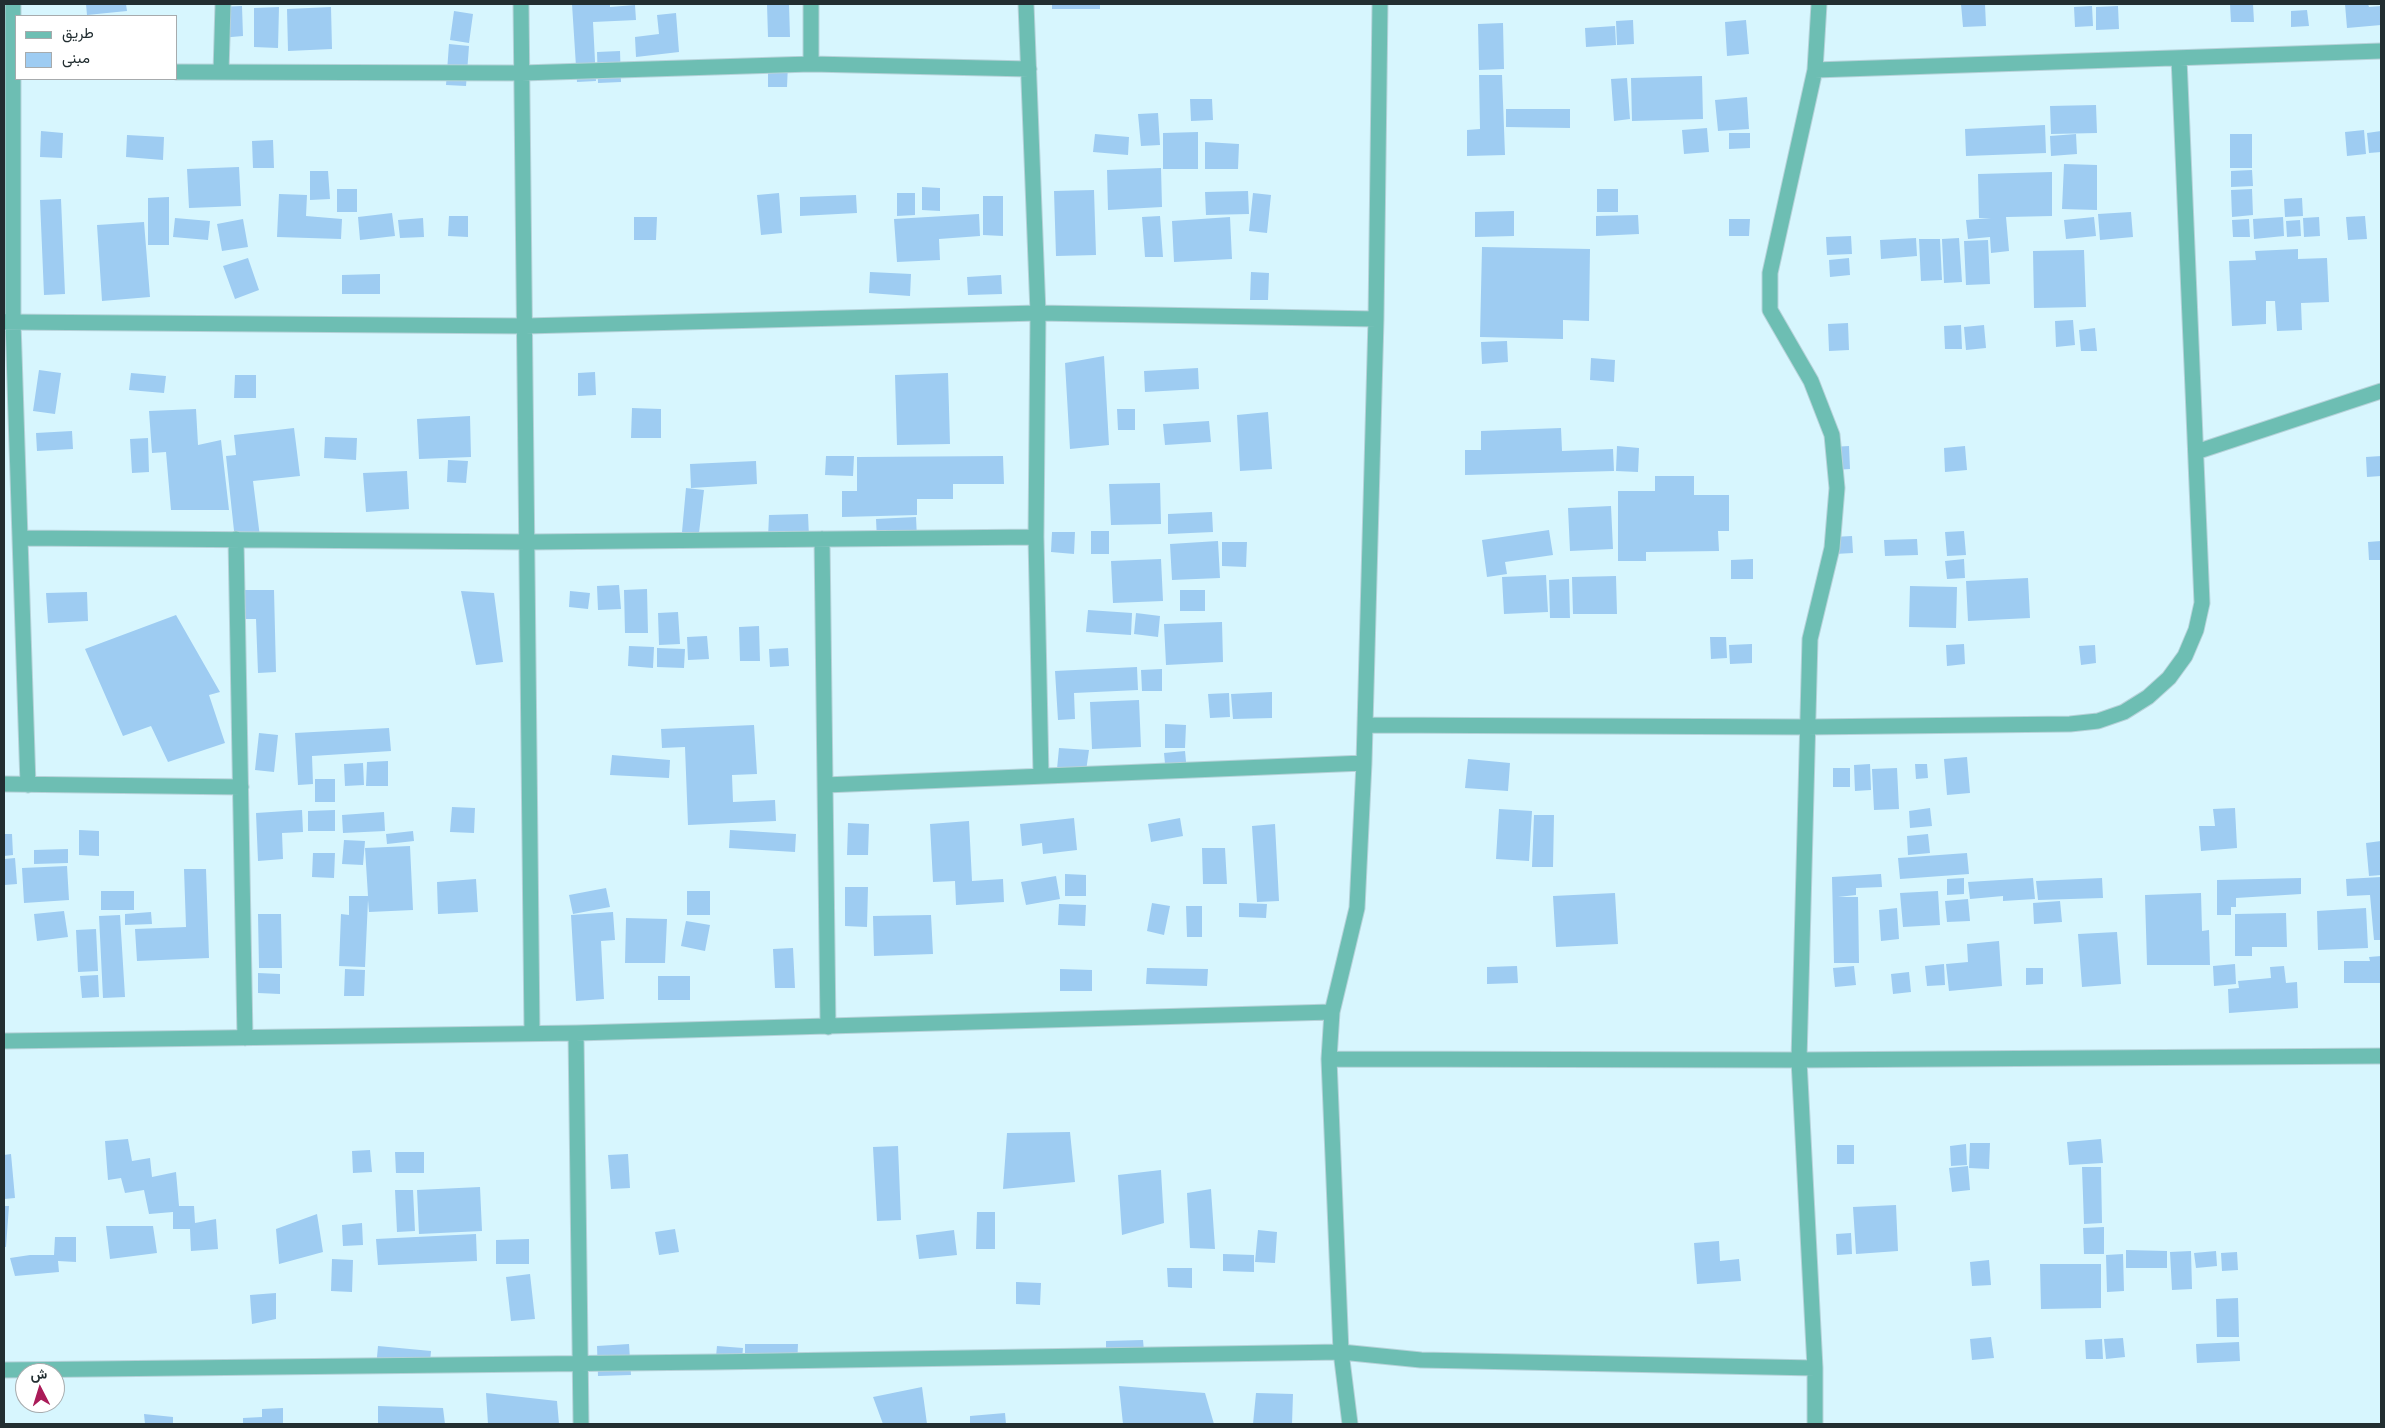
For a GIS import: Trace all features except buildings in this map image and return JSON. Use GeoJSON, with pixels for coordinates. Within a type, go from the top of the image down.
{"type":"FeatureCollection","features":[{"type":"Feature","properties":{"kind":"street"},"geometry":{"type":"LineString","coordinates":[[13,4],[15,71],[8,322],[20,538],[28,785]]}},
{"type":"Feature","properties":{"kind":"street"},"geometry":{"type":"LineString","coordinates":[[221,72],[223,4]]}},
{"type":"Feature","properties":{"kind":"street"},"geometry":{"type":"LineString","coordinates":[[521,4],[526,326],[532,1033]]}},
{"type":"Feature","properties":{"kind":"street"},"geometry":{"type":"LineString","coordinates":[[811,4],[811,64]]}},
{"type":"Feature","properties":{"kind":"street"},"geometry":{"type":"LineString","coordinates":[[1026,4],[1038,313],[1036,537],[1041,776]]}},
{"type":"Feature","properties":{"kind":"street"},"geometry":{"type":"LineString","coordinates":[[1350,1424],[1341,1352],[1329,1059],[1332,1012],[1357,908],[1366,725],[1376,319],[1380,4]]}},
{"type":"Feature","properties":{"kind":"street"},"geometry":{"type":"LineString","coordinates":[[1815,1424],[1815,1368],[1799,1060],[1810,639],[1832,548],[1837,488],[1832,435],[1811,381],[1770,310],[1770,273],[1816,70],[1819,4]]}},
{"type":"Feature","properties":{"kind":"street"},"geometry":{"type":"LineString","coordinates":[[1816,70],[2381,51]]}},
{"type":"Feature","properties":{"kind":"street"},"geometry":{"type":"LineString","coordinates":[[1366,725],[1808,727],[2070,724],[2098,721],[2124,712],[2148,698],[2169,678],[2185,656],[2196,630],[2202,603],[2179,58]]}},
{"type":"Feature","properties":{"kind":"street"},"geometry":{"type":"LineString","coordinates":[[178,72],[522,73],[811,64],[1029,69]]}},
{"type":"Feature","properties":{"kind":"street"},"geometry":{"type":"LineString","coordinates":[[8,322],[526,326],[1038,313],[1376,319]]}},
{"type":"Feature","properties":{"kind":"street"},"geometry":{"type":"LineString","coordinates":[[2196,452],[2381,391]]}},
{"type":"Feature","properties":{"kind":"street"},"geometry":{"type":"LineString","coordinates":[[20,538],[528,542],[1036,537]]}},
{"type":"Feature","properties":{"kind":"street"},"geometry":{"type":"LineString","coordinates":[[236,539],[245,1038]]}},
{"type":"Feature","properties":{"kind":"street"},"geometry":{"type":"LineString","coordinates":[[822,539],[828,1027]]}},
{"type":"Feature","properties":{"kind":"street"},"geometry":{"type":"LineString","coordinates":[[825,785],[1364,763]]}},
{"type":"Feature","properties":{"kind":"street"},"geometry":{"type":"LineString","coordinates":[[4,784],[241,787]]}},
{"type":"Feature","properties":{"kind":"street"},"geometry":{"type":"LineString","coordinates":[[4,1041],[576,1033],[1332,1012]]}},
{"type":"Feature","properties":{"kind":"street"},"geometry":{"type":"LineString","coordinates":[[576,1033],[581,1424]]}},
{"type":"Feature","properties":{"kind":"street"},"geometry":{"type":"LineString","coordinates":[[1329,1059],[1799,1060],[2381,1056]]}},
{"type":"Feature","properties":{"kind":"street"},"geometry":{"type":"LineString","coordinates":[[4,1370],[1341,1352],[1421,1360],[1815,1368]]}}]}
